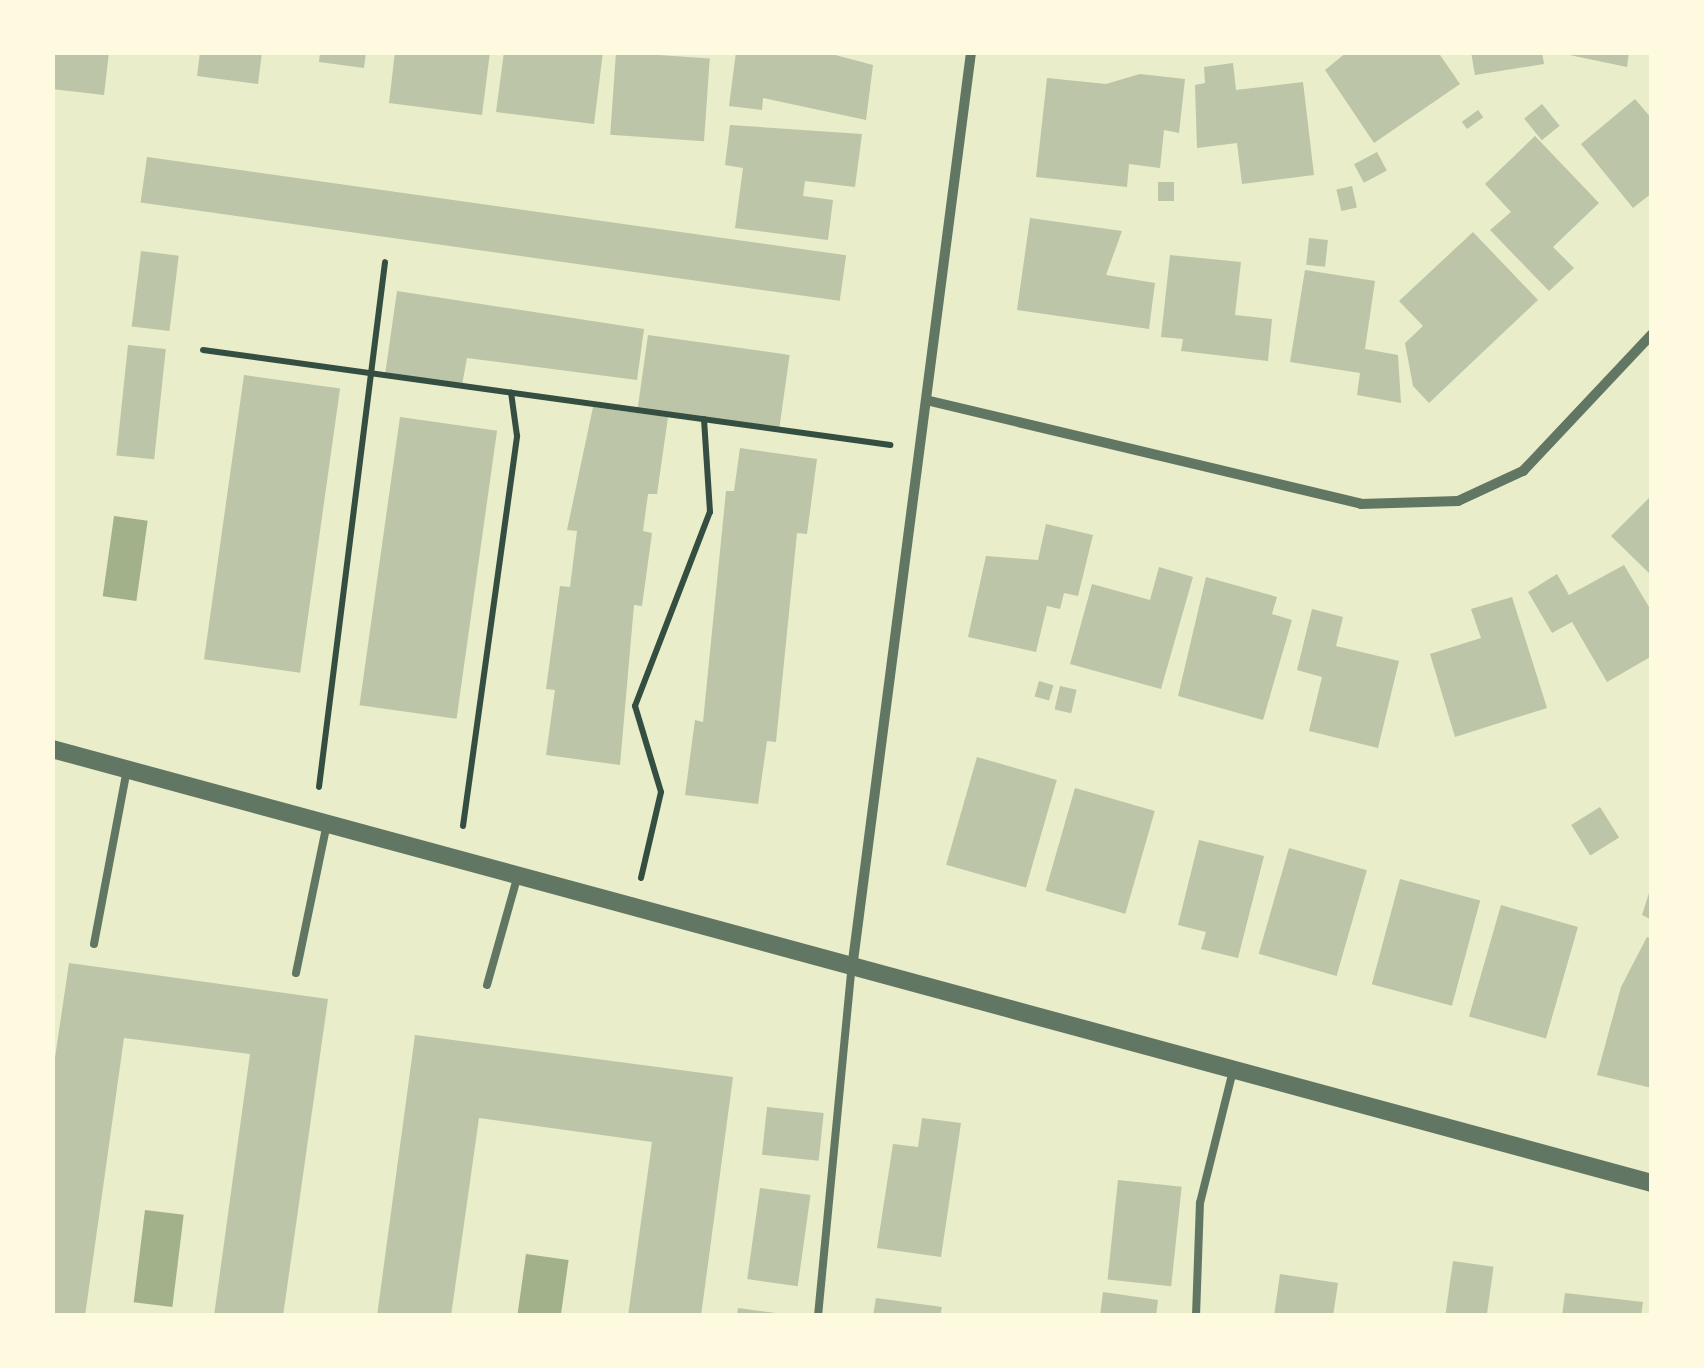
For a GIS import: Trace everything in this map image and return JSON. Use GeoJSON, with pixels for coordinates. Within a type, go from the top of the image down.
{"type":"FeatureCollection","features":[{"type":"Feature","properties":{"kind":"street"},"geometry":{"type":"LineString","coordinates":[[853,961],[924,450],[971,52]]}},
{"type":"Feature","properties":{"kind":"street"},"geometry":{"type":"LineString","coordinates":[[930,401],[1361,504],[1458,501],[1523,471],[1652,334]]}},
{"type":"Feature","properties":{"kind":"street"},"geometry":{"type":"LineString","coordinates":[[54,754],[127,769],[853,961],[1652,1183]]}},
{"type":"Feature","properties":{"kind":"lane"},"geometry":{"type":"LineString","coordinates":[[94,944],[127,769]]}},
{"type":"Feature","properties":{"kind":"lane"},"geometry":{"type":"LineString","coordinates":[[296,973],[321,821]]}},
{"type":"Feature","properties":{"kind":"lane"},"geometry":{"type":"LineString","coordinates":[[486,985],[518,873]]}},
{"type":"Feature","properties":{"kind":"lane"},"geometry":{"type":"LineString","coordinates":[[818,1316],[853,961]]}},
{"type":"Feature","properties":{"kind":"lane"},"geometry":{"type":"LineString","coordinates":[[1196,1316],[1200,1203],[1234,1067]]}},
{"type":"Feature","properties":{"kind":"path"},"geometry":{"type":"LineString","coordinates":[[321,821],[385,262]]}},
{"type":"Feature","properties":{"kind":"path"},"geometry":{"type":"LineString","coordinates":[[203,350],[924,450]]}},
{"type":"Feature","properties":{"kind":"path"},"geometry":{"type":"LineString","coordinates":[[459,857],[517,436],[511,392]]}},
{"type":"Feature","properties":{"kind":"path"},"geometry":{"type":"LineString","coordinates":[[634,903],[661,792],[635,706],[710,512],[704,419]]}},
{"type":"Feature","properties":{"kind":"shaded area"},"geometry":{"type":"Polygon","coordinates":[[[114,516],[148,521],[136,601],[103,596],[114,516]]]}},
{"type":"Feature","properties":{"kind":"shaded area"},"geometry":{"type":"Polygon","coordinates":[[[145,1210],[184,1215],[172,1307],[134,1302],[145,1210]]]}},
{"type":"Feature","properties":{"kind":"shaded area"},"geometry":{"type":"Polygon","coordinates":[[[526,1254],[569,1260],[561,1316],[517,1315],[526,1254]]]}},
{"type":"Feature","properties":{"kind":"building"},"geometry":{"type":"Polygon","coordinates":[[[52,52],[109,52],[104,95],[52,89],[52,52]]]}},
{"type":"Feature","properties":{"kind":"building"},"geometry":{"type":"Polygon","coordinates":[[[200,52],[262,52],[258,84],[197,76],[200,52]]]}},
{"type":"Feature","properties":{"kind":"building"},"geometry":{"type":"Polygon","coordinates":[[[320,52],[366,52],[364,68],[319,62],[320,52]]]}},
{"type":"Feature","properties":{"kind":"building"},"geometry":{"type":"Polygon","coordinates":[[[395,52],[490,52],[482,115],[389,103],[395,52]]]}},
{"type":"Feature","properties":{"kind":"building"},"geometry":{"type":"Polygon","coordinates":[[[504,52],[603,52],[594,124],[496,112],[504,52]]]}},
{"type":"Feature","properties":{"kind":"building"},"geometry":{"type":"Polygon","coordinates":[[[616,52],[710,59],[704,141],[610,135],[616,52]]]}},
{"type":"Feature","properties":{"kind":"building"},"geometry":{"type":"Polygon","coordinates":[[[736,52],[824,52],[873,65],[866,120],[763,98],[762,110],[729,106],[736,52]]]}},
{"type":"Feature","properties":{"kind":"building"},"geometry":{"type":"Polygon","coordinates":[[[1347,52],[1438,52],[1460,84],[1374,143],[1325,70],[1347,52]]]}},
{"type":"Feature","properties":{"kind":"building"},"geometry":{"type":"Polygon","coordinates":[[[1471,52],[1542,52],[1544,64],[1475,75],[1471,52]]]}},
{"type":"Feature","properties":{"kind":"building"},"geometry":{"type":"Polygon","coordinates":[[[1555,52],[1629,52],[1627,67],[1555,52]]]}},
{"type":"Feature","properties":{"kind":"building"},"geometry":{"type":"Polygon","coordinates":[[[1233,63],[1236,90],[1303,82],[1314,175],[1242,184],[1237,143],[1197,148],[1195,85],[1205,83],[1204,67],[1233,63]]]}},
{"type":"Feature","properties":{"kind":"building"},"geometry":{"type":"Polygon","coordinates":[[[1140,74],[1185,79],[1179,133],[1164,130],[1160,168],[1129,164],[1127,187],[1036,177],[1047,78],[1106,84],[1140,74]]]}},
{"type":"Feature","properties":{"kind":"building"},"geometry":{"type":"Polygon","coordinates":[[[1635,99],[1652,119],[1652,193],[1633,208],[1581,144],[1635,99]]]}},
{"type":"Feature","properties":{"kind":"building"},"geometry":{"type":"Polygon","coordinates":[[[1542,104],[1560,126],[1542,140],[1524,118],[1542,104]]]}},
{"type":"Feature","properties":{"kind":"building"},"geometry":{"type":"Polygon","coordinates":[[[1478,110],[1483,117],[1467,129],[1462,122],[1478,110]]]}},
{"type":"Feature","properties":{"kind":"building"},"geometry":{"type":"Polygon","coordinates":[[[730,125],[862,134],[855,187],[805,181],[803,196],[833,200],[828,240],[735,228],[743,168],[725,165],[730,125]]]}},
{"type":"Feature","properties":{"kind":"building"},"geometry":{"type":"Polygon","coordinates":[[[1535,136],[1599,203],[1553,247],[1574,268],[1549,291],[1490,230],[1511,212],[1485,184],[1535,136]]]}},
{"type":"Feature","properties":{"kind":"building"},"geometry":{"type":"Polygon","coordinates":[[[1377,152],[1387,171],[1364,183],[1354,164],[1377,152]]]}},
{"type":"Feature","properties":{"kind":"building"},"geometry":{"type":"Polygon","coordinates":[[[147,157],[846,255],[840,301],[141,203],[147,157]]]}},
{"type":"Feature","properties":{"kind":"building"},"geometry":{"type":"Polygon","coordinates":[[[1158,182],[1174,182],[1174,201],[1158,201],[1158,182]]]}},
{"type":"Feature","properties":{"kind":"building"},"geometry":{"type":"Polygon","coordinates":[[[1352,186],[1357,207],[1341,211],[1336,190],[1352,186]]]}},
{"type":"Feature","properties":{"kind":"building"},"geometry":{"type":"Polygon","coordinates":[[[1030,218],[1122,231],[1106,275],[1155,283],[1149,329],[1017,310],[1030,218]]]}},
{"type":"Feature","properties":{"kind":"building"},"geometry":{"type":"Polygon","coordinates":[[[1473,232],[1538,300],[1429,403],[1413,386],[1405,343],[1423,326],[1399,301],[1473,232]]]}},
{"type":"Feature","properties":{"kind":"building"},"geometry":{"type":"Polygon","coordinates":[[[1309,238],[1328,240],[1325,267],[1306,265],[1309,238]]]}},
{"type":"Feature","properties":{"kind":"building"},"geometry":{"type":"Polygon","coordinates":[[[141,251],[179,256],[169,331],[132,326],[141,251]]]}},
{"type":"Feature","properties":{"kind":"building"},"geometry":{"type":"Polygon","coordinates":[[[1170,255],[1241,262],[1235,315],[1272,319],[1268,361],[1181,351],[1183,339],[1161,337],[1170,255]]]}},
{"type":"Feature","properties":{"kind":"building"},"geometry":{"type":"Polygon","coordinates":[[[1305,270],[1375,281],[1365,349],[1398,355],[1401,403],[1357,395],[1360,373],[1290,362],[1305,270]]]}},
{"type":"Feature","properties":{"kind":"building"},"geometry":{"type":"Polygon","coordinates":[[[397,291],[644,329],[637,380],[467,358],[462,385],[385,375],[397,291]]]}},
{"type":"Feature","properties":{"kind":"building"},"geometry":{"type":"Polygon","coordinates":[[[648,335],[790,355],[779,429],[638,409],[648,335]]]}},
{"type":"Feature","properties":{"kind":"building"},"geometry":{"type":"Polygon","coordinates":[[[128,345],[166,349],[154,459],[116,455],[128,345]]]}},
{"type":"Feature","properties":{"kind":"building"},"geometry":{"type":"Polygon","coordinates":[[[244,375],[340,388],[300,673],[204,659],[244,375]]]}},
{"type":"Feature","properties":{"kind":"building"},"geometry":{"type":"Polygon","coordinates":[[[593,407],[668,417],[657,494],[648,494],[643,531],[652,533],[642,606],[634,605],[620,765],[546,755],[555,690],[546,689],[560,586],[570,587],[577,531],[567,530],[593,407]]]}},
{"type":"Feature","properties":{"kind":"building"},"geometry":{"type":"Polygon","coordinates":[[[400,417],[497,431],[457,719],[360,705],[400,417]]]}},
{"type":"Feature","properties":{"kind":"building"},"geometry":{"type":"Polygon","coordinates":[[[740,448],[817,459],[807,534],[797,533],[776,742],[767,741],[758,804],[685,795],[695,720],[703,722],[726,491],[734,491],[740,448]]]}},
{"type":"Feature","properties":{"kind":"building"},"geometry":{"type":"Polygon","coordinates":[[[1652,495],[1652,576],[1611,536],[1652,495]]]}},
{"type":"Feature","properties":{"kind":"building"},"geometry":{"type":"Polygon","coordinates":[[[1046,524],[1093,535],[1078,596],[1064,593],[1060,609],[1047,606],[1036,652],[968,637],[986,556],[1038,560],[1046,524]]]}},
{"type":"Feature","properties":{"kind":"building"},"geometry":{"type":"Polygon","coordinates":[[[1624,565],[1652,612],[1652,656],[1607,682],[1572,622],[1552,633],[1528,592],[1557,574],[1569,595],[1624,565]]]}},
{"type":"Feature","properties":{"kind":"building"},"geometry":{"type":"Polygon","coordinates":[[[1159,567],[1193,577],[1161,689],[1070,664],[1092,584],[1150,600],[1159,567]]]}},
{"type":"Feature","properties":{"kind":"building"},"geometry":{"type":"Polygon","coordinates":[[[1206,577],[1277,597],[1272,614],[1292,620],[1263,720],[1178,696],[1206,577]]]}},
{"type":"Feature","properties":{"kind":"building"},"geometry":{"type":"Polygon","coordinates":[[[1512,597],[1547,708],[1455,737],[1430,654],[1481,638],[1471,609],[1512,597]]]}},
{"type":"Feature","properties":{"kind":"building"},"geometry":{"type":"Polygon","coordinates":[[[1312,609],[1343,617],[1336,646],[1399,661],[1378,748],[1309,731],[1322,677],[1297,670],[1312,609]]]}},
{"type":"Feature","properties":{"kind":"building"},"geometry":{"type":"Polygon","coordinates":[[[1039,681],[1053,685],[1049,701],[1035,696],[1039,681]]]}},
{"type":"Feature","properties":{"kind":"building"},"geometry":{"type":"Polygon","coordinates":[[[1060,686],[1077,690],[1071,713],[1055,709],[1060,686]]]}},
{"type":"Feature","properties":{"kind":"building"},"geometry":{"type":"Polygon","coordinates":[[[977,757],[1057,780],[1026,888],[946,865],[977,757]]]}},
{"type":"Feature","properties":{"kind":"building"},"geometry":{"type":"Polygon","coordinates":[[[1075,788],[1155,811],[1125,914],[1046,891],[1075,788]]]}},
{"type":"Feature","properties":{"kind":"building"},"geometry":{"type":"Polygon","coordinates":[[[1600,807],[1619,838],[1590,856],[1571,825],[1600,807]]]}},
{"type":"Feature","properties":{"kind":"building"},"geometry":{"type":"Polygon","coordinates":[[[1199,840],[1264,856],[1238,958],[1201,949],[1206,932],[1178,925],[1199,840]]]}},
{"type":"Feature","properties":{"kind":"building"},"geometry":{"type":"Polygon","coordinates":[[[1289,848],[1367,870],[1337,976],[1259,954],[1289,848]]]}},
{"type":"Feature","properties":{"kind":"building"},"geometry":{"type":"Polygon","coordinates":[[[1400,879],[1480,900],[1452,1006],[1372,984],[1400,879]]]}},
{"type":"Feature","properties":{"kind":"building"},"geometry":{"type":"Polygon","coordinates":[[[1652,887],[1652,920],[1642,915],[1652,887]]]}},
{"type":"Feature","properties":{"kind":"building"},"geometry":{"type":"Polygon","coordinates":[[[1501,905],[1578,927],[1546,1039],[1469,1017],[1501,905]]]}},
{"type":"Feature","properties":{"kind":"building"},"geometry":{"type":"Polygon","coordinates":[[[1647,937],[1652,939],[1652,1088],[1597,1075],[1621,987],[1647,937]]]}},
{"type":"Feature","properties":{"kind":"building"},"geometry":{"type":"Polygon","coordinates":[[[69,963],[328,999],[283,1316],[214,1316],[250,1054],[124,1038],[85,1316],[52,1316],[52,1078],[69,963]]]}},
{"type":"Feature","properties":{"kind":"building"},"geometry":{"type":"Polygon","coordinates":[[[415,1035],[733,1077],[701,1316],[628,1316],[652,1142],[479,1118],[451,1316],[377,1316],[415,1035]]]}},
{"type":"Feature","properties":{"kind":"building"},"geometry":{"type":"Polygon","coordinates":[[[767,1107],[824,1113],[819,1161],[762,1155],[767,1107]]]}},
{"type":"Feature","properties":{"kind":"building"},"geometry":{"type":"Polygon","coordinates":[[[922,1118],[961,1123],[941,1257],[877,1248],[893,1144],[918,1147],[922,1118]]]}},
{"type":"Feature","properties":{"kind":"building"},"geometry":{"type":"Polygon","coordinates":[[[1118,1180],[1182,1187],[1171,1286],[1108,1279],[1118,1180]]]}},
{"type":"Feature","properties":{"kind":"building"},"geometry":{"type":"Polygon","coordinates":[[[760,1188],[811,1195],[798,1286],[747,1279],[760,1188]]]}},
{"type":"Feature","properties":{"kind":"building"},"geometry":{"type":"Polygon","coordinates":[[[1453,1261],[1494,1267],[1487,1316],[1445,1316],[1453,1261]]]}},
{"type":"Feature","properties":{"kind":"building"},"geometry":{"type":"Polygon","coordinates":[[[1280,1274],[1338,1283],[1333,1316],[1274,1316],[1280,1274]]]}},
{"type":"Feature","properties":{"kind":"building"},"geometry":{"type":"Polygon","coordinates":[[[1103,1292],[1158,1300],[1156,1316],[1100,1316],[1103,1292]]]}},
{"type":"Feature","properties":{"kind":"building"},"geometry":{"type":"Polygon","coordinates":[[[1565,1293],[1643,1302],[1641,1316],[1562,1316],[1565,1293]]]}},
{"type":"Feature","properties":{"kind":"building"},"geometry":{"type":"Polygon","coordinates":[[[876,1298],[942,1307],[940,1316],[873,1316],[876,1298]]]}},
{"type":"Feature","properties":{"kind":"building"},"geometry":{"type":"Polygon","coordinates":[[[738,1308],[776,1313],[776,1316],[737,1316],[738,1308]]]}}]}
